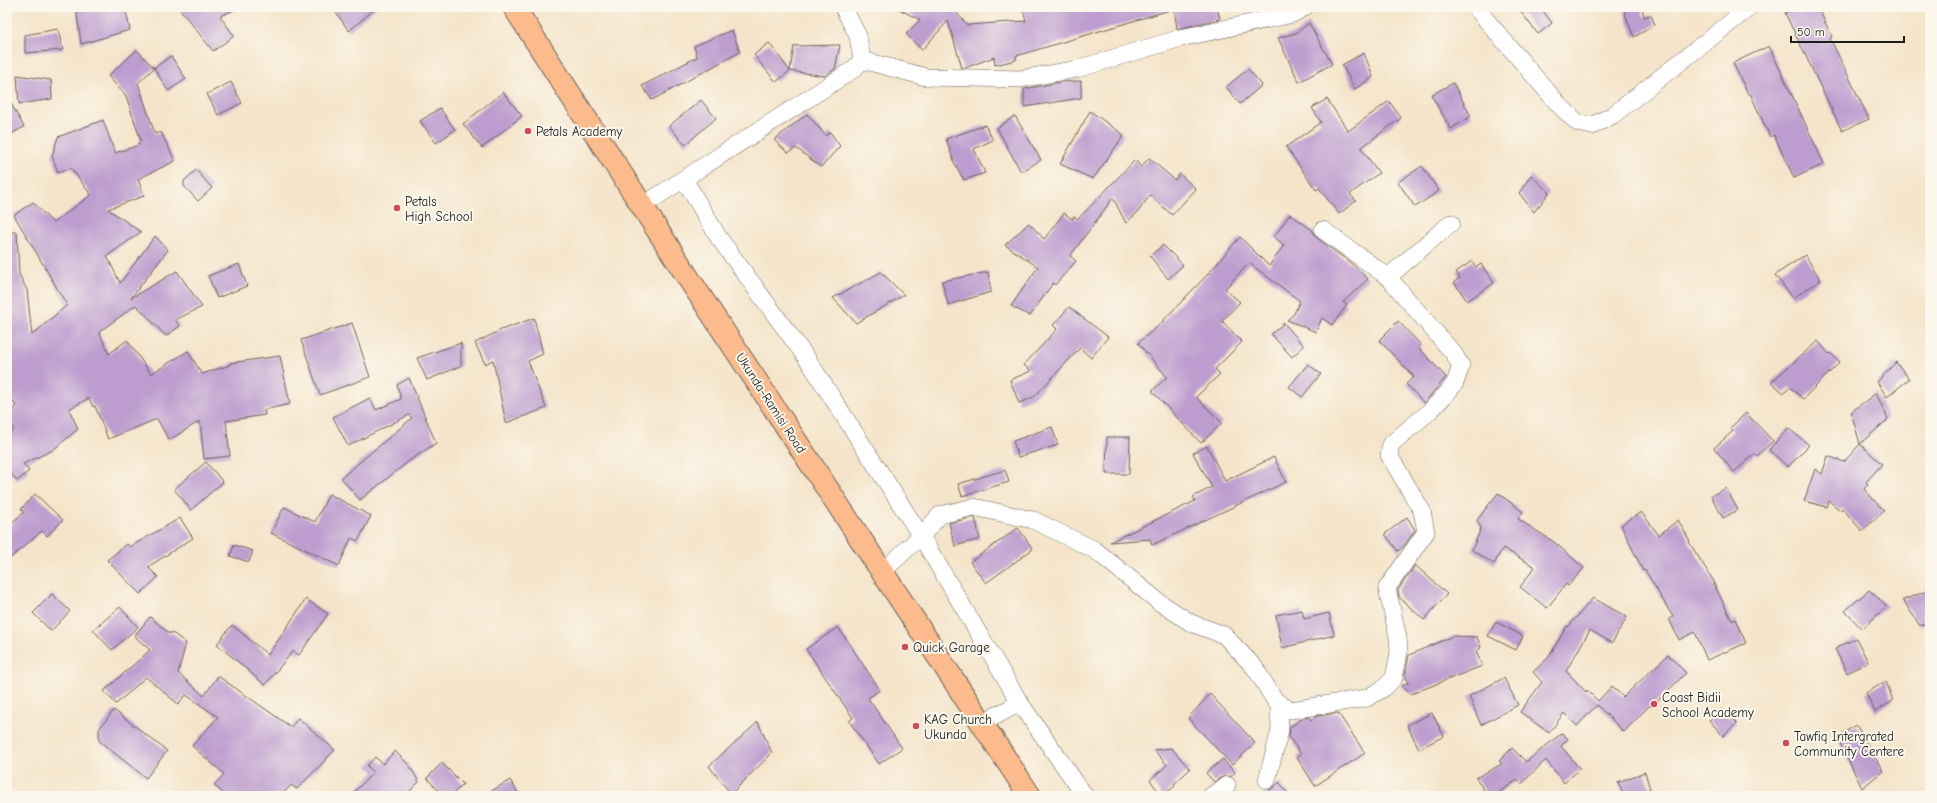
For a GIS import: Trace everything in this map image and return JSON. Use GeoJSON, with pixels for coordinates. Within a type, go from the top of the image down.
{"type":"FeatureCollection","features":[{"type":"Feature","properties":{"kind":"highway","name":"Ukunda-Ramisi Road"},"geometry":{"type":"LineString","coordinates":[[514,7],[642,206],[1030,796]]}},
{"type":"Feature","properties":{"kind":"street"},"geometry":{"type":"LineString","coordinates":[[843,7],[858,36],[862,60]]}},
{"type":"Feature","properties":{"kind":"street"},"geometry":{"type":"LineString","coordinates":[[862,60],[926,77],[1020,79],[1077,70],[1181,38],[1293,14],[1305,7]]}},
{"type":"Feature","properties":{"kind":"street"},"geometry":{"type":"LineString","coordinates":[[1475,7],[1559,105],[1578,123],[1592,126],[1613,115],[1750,7]]}},
{"type":"Feature","properties":{"kind":"street"},"geometry":{"type":"LineString","coordinates":[[642,206],[854,69],[862,60]]}},
{"type":"Feature","properties":{"kind":"street"},"geometry":{"type":"LineString","coordinates":[[684,179],[719,238],[808,360],[921,536],[1020,703],[1085,796]]}},
{"type":"Feature","properties":{"kind":"street"},"geometry":{"type":"LineString","coordinates":[[1388,277],[1451,223]]}},
{"type":"Feature","properties":{"kind":"street"},"geometry":{"type":"LineString","coordinates":[[882,572],[921,536],[940,515],[974,507],[1034,520],[1095,550],[1159,602],[1191,623],[1224,635],[1255,668],[1276,702],[1291,710],[1367,698],[1384,688],[1394,678],[1399,652],[1398,637],[1387,588],[1426,532],[1422,511],[1390,455],[1392,444],[1430,411],[1448,392],[1455,383],[1461,366],[1454,354],[1388,277],[1323,230]]}},
{"type":"Feature","properties":{"kind":"street"},"geometry":{"type":"LineString","coordinates":[[982,723],[1020,703]]}},
{"type":"Feature","properties":{"kind":"street"},"geometry":{"type":"LineString","coordinates":[[1267,780],[1280,730],[1279,703]]}},
{"type":"Feature","properties":{"kind":"street"},"geometry":{"type":"LineString","coordinates":[[1211,796],[1227,785]]}},
{"type":"Feature","properties":{"kind":"building"},"geometry":{"type":"Polygon","coordinates":[[[76,7],[125,7],[130,30],[81,44],[76,7]]]}},
{"type":"Feature","properties":{"kind":"building"},"geometry":{"type":"Polygon","coordinates":[[[178,7],[241,7],[220,16],[234,36],[213,51],[178,7]]]}},
{"type":"Feature","properties":{"kind":"building"},"geometry":{"type":"Polygon","coordinates":[[[332,7],[377,7],[349,31],[332,7]]]}},
{"type":"Feature","properties":{"kind":"building"},"geometry":{"type":"Polygon","coordinates":[[[895,7],[961,7],[956,12],[967,25],[1026,21],[1022,7],[1170,7],[1170,10],[1016,56],[1016,60],[995,65],[994,57],[962,68],[948,21],[922,50],[906,34],[920,20],[895,7]]]}},
{"type":"Feature","properties":{"kind":"building"},"geometry":{"type":"Polygon","coordinates":[[[1174,7],[1217,7],[1220,19],[1177,29],[1174,7]]]}},
{"type":"Feature","properties":{"kind":"building"},"geometry":{"type":"Polygon","coordinates":[[[1517,7],[1540,7],[1552,23],[1538,34],[1517,7]]]}},
{"type":"Feature","properties":{"kind":"building"},"geometry":{"type":"Polygon","coordinates":[[[1632,7],[1642,7],[1644,17],[1651,15],[1655,25],[1634,37],[1624,12],[1632,7]]]}},
{"type":"Feature","properties":{"kind":"building"},"geometry":{"type":"Polygon","coordinates":[[[1797,7],[1818,7],[1832,37],[1830,38],[1869,119],[1842,131],[1785,13],[1797,7]]]}},
{"type":"Feature","properties":{"kind":"building"},"geometry":{"type":"Polygon","coordinates":[[[1309,23],[1332,64],[1299,82],[1278,38],[1296,33],[1309,23]]]}},
{"type":"Feature","properties":{"kind":"building"},"geometry":{"type":"Polygon","coordinates":[[[58,29],[63,50],[25,53],[25,35],[58,29]]]}},
{"type":"Feature","properties":{"kind":"building"},"geometry":{"type":"Polygon","coordinates":[[[732,30],[740,52],[652,100],[642,86],[697,57],[694,46],[732,30]]]}},
{"type":"Feature","properties":{"kind":"building"},"geometry":{"type":"Polygon","coordinates":[[[769,43],[790,71],[776,82],[754,55],[769,43]]]}},
{"type":"Feature","properties":{"kind":"building"},"geometry":{"type":"Polygon","coordinates":[[[840,45],[835,69],[825,76],[790,71],[794,46],[840,45]]]}},
{"type":"Feature","properties":{"kind":"building"},"geometry":{"type":"Polygon","coordinates":[[[1769,46],[1824,164],[1794,178],[1774,135],[1770,137],[1750,93],[1748,94],[1733,63],[1769,46]]]}},
{"type":"Feature","properties":{"kind":"building"},"geometry":{"type":"Polygon","coordinates":[[[137,50],[154,68],[138,83],[155,134],[161,132],[175,161],[138,179],[144,196],[108,209],[141,232],[107,256],[120,283],[155,236],[168,250],[131,298],[177,271],[202,307],[175,320],[180,326],[166,336],[136,305],[99,332],[109,354],[127,340],[151,374],[188,351],[202,374],[230,365],[230,363],[280,356],[290,404],[264,410],[265,415],[226,421],[230,456],[204,459],[200,421],[169,440],[157,419],[108,439],[95,406],[93,407],[89,398],[69,409],[78,429],[53,450],[23,464],[29,471],[17,481],[7,469],[7,436],[14,430],[7,416],[7,411],[16,407],[7,388],[7,232],[17,232],[19,274],[27,290],[32,335],[67,305],[14,215],[33,202],[53,223],[91,195],[71,168],[58,172],[52,156],[58,137],[103,120],[115,153],[139,145],[138,143],[141,141],[126,96],[108,76],[137,50]]]}},
{"type":"Feature","properties":{"kind":"building"},"geometry":{"type":"Polygon","coordinates":[[[1364,53],[1373,77],[1355,89],[1342,65],[1364,53]]]}},
{"type":"Feature","properties":{"kind":"building"},"geometry":{"type":"Polygon","coordinates":[[[171,56],[186,79],[168,91],[154,68],[171,56]]]}},
{"type":"Feature","properties":{"kind":"building"},"geometry":{"type":"Polygon","coordinates":[[[1248,69],[1262,85],[1240,104],[1226,87],[1248,69]]]}},
{"type":"Feature","properties":{"kind":"building"},"geometry":{"type":"Polygon","coordinates":[[[17,75],[51,80],[52,99],[19,104],[17,75]]]}},
{"type":"Feature","properties":{"kind":"building"},"geometry":{"type":"Polygon","coordinates":[[[1081,81],[1081,98],[1024,107],[1024,89],[1061,82],[1081,81]]]}},
{"type":"Feature","properties":{"kind":"building"},"geometry":{"type":"Polygon","coordinates":[[[231,82],[242,103],[218,115],[207,94],[231,82]]]}},
{"type":"Feature","properties":{"kind":"building"},"geometry":{"type":"Polygon","coordinates":[[[1453,83],[1471,116],[1451,129],[1431,95],[1453,83]]]}},
{"type":"Feature","properties":{"kind":"building"},"geometry":{"type":"Polygon","coordinates":[[[503,92],[522,116],[482,148],[463,124],[503,92]]]}},
{"type":"Feature","properties":{"kind":"building"},"geometry":{"type":"Polygon","coordinates":[[[7,96],[24,127],[7,136],[7,96]]]}},
{"type":"Feature","properties":{"kind":"building"},"geometry":{"type":"Polygon","coordinates":[[[1327,99],[1348,131],[1389,101],[1401,118],[1361,148],[1379,173],[1350,194],[1356,201],[1339,214],[1319,188],[1316,190],[1286,147],[1321,122],[1312,108],[1327,99]]]}},
{"type":"Feature","properties":{"kind":"building"},"geometry":{"type":"Polygon","coordinates":[[[701,100],[716,118],[685,145],[669,126],[701,100]]]}},
{"type":"Feature","properties":{"kind":"building"},"geometry":{"type":"Polygon","coordinates":[[[440,108],[455,130],[436,143],[420,121],[440,108]]]}},
{"type":"Feature","properties":{"kind":"building"},"geometry":{"type":"Polygon","coordinates":[[[1090,111],[1124,135],[1093,179],[1060,164],[1090,111]]]}},
{"type":"Feature","properties":{"kind":"building"},"geometry":{"type":"Polygon","coordinates":[[[807,114],[826,136],[830,132],[840,146],[821,167],[796,148],[788,153],[774,140],[807,114]]]}},
{"type":"Feature","properties":{"kind":"building"},"geometry":{"type":"Polygon","coordinates":[[[1015,116],[1041,160],[1021,172],[997,128],[1015,116]]]}},
{"type":"Feature","properties":{"kind":"building"},"geometry":{"type":"Polygon","coordinates":[[[985,125],[993,140],[974,149],[985,173],[964,180],[955,164],[946,139],[985,125]]]}},
{"type":"Feature","properties":{"kind":"building"},"geometry":{"type":"Polygon","coordinates":[[[1149,158],[1175,180],[1180,174],[1196,189],[1172,215],[1150,195],[1138,212],[1126,223],[1113,198],[1070,256],[1076,261],[1055,285],[1053,283],[1030,316],[1011,306],[1038,267],[1005,245],[1029,223],[1044,239],[1064,213],[1072,219],[1074,216],[1078,219],[1135,160],[1141,167],[1149,158]]]}},
{"type":"Feature","properties":{"kind":"building"},"geometry":{"type":"Polygon","coordinates":[[[1422,166],[1439,191],[1415,207],[1398,182],[1422,166]]]}},
{"type":"Feature","properties":{"kind":"building"},"geometry":{"type":"Polygon","coordinates":[[[196,170],[212,188],[198,201],[184,186],[184,181],[196,170]]]}},
{"type":"Feature","properties":{"kind":"building"},"geometry":{"type":"Polygon","coordinates":[[[1531,175],[1549,193],[1534,212],[1519,193],[1531,175]]]}},
{"type":"Feature","properties":{"kind":"building"},"geometry":{"type":"Polygon","coordinates":[[[1290,214],[1312,230],[1317,238],[1352,264],[1368,279],[1343,302],[1347,305],[1332,325],[1322,318],[1316,332],[1287,320],[1294,314],[1300,301],[1249,263],[1225,289],[1240,302],[1222,321],[1242,342],[1215,369],[1220,374],[1196,397],[1222,423],[1201,443],[1152,391],[1167,377],[1138,343],[1157,327],[1207,275],[1240,237],[1269,266],[1284,245],[1274,237],[1290,214]]]}},
{"type":"Feature","properties":{"kind":"building"},"geometry":{"type":"Polygon","coordinates":[[[1163,245],[1183,265],[1168,279],[1150,256],[1163,245]]]}},
{"type":"Feature","properties":{"kind":"building"},"geometry":{"type":"Polygon","coordinates":[[[1805,255],[1821,280],[1793,298],[1775,275],[1805,255]]]}},
{"type":"Feature","properties":{"kind":"building"},"geometry":{"type":"Polygon","coordinates":[[[1472,261],[1476,267],[1481,264],[1494,283],[1467,301],[1454,282],[1460,278],[1456,272],[1472,261]]]}},
{"type":"Feature","properties":{"kind":"building"},"geometry":{"type":"Polygon","coordinates":[[[239,264],[247,286],[217,298],[208,276],[239,264]]]}},
{"type":"Feature","properties":{"kind":"building"},"geometry":{"type":"Polygon","coordinates":[[[881,272],[904,295],[856,323],[833,298],[881,272]]]}},
{"type":"Feature","properties":{"kind":"building"},"geometry":{"type":"Polygon","coordinates":[[[988,272],[991,292],[948,305],[942,281],[988,272]]]}},
{"type":"Feature","properties":{"kind":"building"},"geometry":{"type":"Polygon","coordinates":[[[1069,307],[1108,337],[1091,358],[1080,348],[1034,397],[1019,403],[1010,380],[1031,371],[1024,365],[1057,329],[1053,325],[1069,307]]]}},
{"type":"Feature","properties":{"kind":"building"},"geometry":{"type":"Polygon","coordinates":[[[534,318],[543,354],[528,361],[546,408],[506,423],[493,360],[485,364],[475,343],[501,330],[534,318]]]}},
{"type":"Feature","properties":{"kind":"building"},"geometry":{"type":"Polygon","coordinates":[[[1398,321],[1421,345],[1418,347],[1446,377],[1424,403],[1406,384],[1414,377],[1379,340],[1398,321]]]}},
{"type":"Feature","properties":{"kind":"building"},"geometry":{"type":"Polygon","coordinates":[[[352,323],[370,377],[320,395],[301,340],[352,323]]]}},
{"type":"Feature","properties":{"kind":"building"},"geometry":{"type":"Polygon","coordinates":[[[1284,323],[1304,346],[1292,357],[1271,334],[1284,323]]]}},
{"type":"Feature","properties":{"kind":"building"},"geometry":{"type":"Polygon","coordinates":[[[1818,341],[1829,354],[1830,353],[1840,362],[1803,399],[1790,387],[1784,393],[1771,382],[1818,341]]]}},
{"type":"Feature","properties":{"kind":"building"},"geometry":{"type":"Polygon","coordinates":[[[461,343],[461,366],[427,380],[417,358],[461,343]]]}},
{"type":"Feature","properties":{"kind":"building"},"geometry":{"type":"Polygon","coordinates":[[[1896,362],[1909,379],[1887,397],[1877,382],[1896,362]]]}},
{"type":"Feature","properties":{"kind":"building"},"geometry":{"type":"Polygon","coordinates":[[[1308,364],[1321,374],[1302,397],[1289,387],[1308,364]]]}},
{"type":"Feature","properties":{"kind":"building"},"geometry":{"type":"Polygon","coordinates":[[[409,378],[436,443],[409,461],[360,500],[341,478],[412,418],[409,415],[348,446],[333,417],[370,398],[376,410],[401,399],[397,385],[409,378]]]}},
{"type":"Feature","properties":{"kind":"building"},"geometry":{"type":"Polygon","coordinates":[[[1876,393],[1888,419],[1860,444],[1851,412],[1876,393]]]}},
{"type":"Feature","properties":{"kind":"building"},"geometry":{"type":"Polygon","coordinates":[[[1746,413],[1773,441],[1757,456],[1755,454],[1734,472],[1714,448],[1733,431],[1730,428],[1746,413]]]}},
{"type":"Feature","properties":{"kind":"building"},"geometry":{"type":"Polygon","coordinates":[[[1052,427],[1058,445],[1018,457],[1013,441],[1052,427]]]}},
{"type":"Feature","properties":{"kind":"building"},"geometry":{"type":"Polygon","coordinates":[[[1788,428],[1809,445],[1788,467],[1769,450],[1788,428]]]}},
{"type":"Feature","properties":{"kind":"building"},"geometry":{"type":"Polygon","coordinates":[[[1107,437],[1130,437],[1129,474],[1106,474],[1107,437]]]}},
{"type":"Feature","properties":{"kind":"building"},"geometry":{"type":"Polygon","coordinates":[[[1860,444],[1882,464],[1866,482],[1868,484],[1864,489],[1884,511],[1862,531],[1842,508],[1840,510],[1829,501],[1827,507],[1804,501],[1815,469],[1822,474],[1828,456],[1844,462],[1860,444]]]}},
{"type":"Feature","properties":{"kind":"building"},"geometry":{"type":"Polygon","coordinates":[[[1207,446],[1225,481],[1274,457],[1286,482],[1152,545],[1150,539],[1110,542],[1195,501],[1193,497],[1212,487],[1193,453],[1207,446]]]}},
{"type":"Feature","properties":{"kind":"building"},"geometry":{"type":"Polygon","coordinates":[[[206,462],[223,482],[191,510],[174,489],[206,462]]]}},
{"type":"Feature","properties":{"kind":"building"},"geometry":{"type":"Polygon","coordinates":[[[1005,470],[1009,482],[962,496],[958,484],[1005,470]]]}},
{"type":"Feature","properties":{"kind":"building"},"geometry":{"type":"Polygon","coordinates":[[[1726,488],[1738,510],[1723,518],[1711,496],[1726,488]]]}},
{"type":"Feature","properties":{"kind":"building"},"geometry":{"type":"Polygon","coordinates":[[[1498,493],[1523,512],[1518,519],[1554,542],[1584,568],[1568,586],[1566,584],[1547,608],[1520,587],[1535,567],[1503,548],[1494,564],[1472,550],[1481,528],[1477,520],[1498,493]]]}},
{"type":"Feature","properties":{"kind":"building"},"geometry":{"type":"Polygon","coordinates":[[[35,494],[63,520],[47,536],[42,531],[7,561],[7,527],[24,512],[21,509],[35,494]]]}},
{"type":"Feature","properties":{"kind":"building"},"geometry":{"type":"Polygon","coordinates":[[[329,494],[371,516],[358,541],[351,538],[339,566],[271,533],[284,507],[315,522],[329,494]]]}},
{"type":"Feature","properties":{"kind":"building"},"geometry":{"type":"Polygon","coordinates":[[[1641,512],[1659,535],[1678,520],[1690,541],[1689,542],[1715,583],[1714,584],[1732,621],[1735,619],[1746,643],[1707,660],[1695,632],[1679,640],[1669,619],[1673,617],[1645,570],[1643,571],[1621,525],[1641,512]]]}},
{"type":"Feature","properties":{"kind":"building"},"geometry":{"type":"Polygon","coordinates":[[[975,517],[980,539],[955,546],[949,523],[975,517]]]}},
{"type":"Feature","properties":{"kind":"building"},"geometry":{"type":"Polygon","coordinates":[[[1407,517],[1415,530],[1404,546],[1398,551],[1385,534],[1407,517]]]}},
{"type":"Feature","properties":{"kind":"building"},"geometry":{"type":"Polygon","coordinates":[[[180,518],[193,538],[148,567],[158,577],[140,594],[107,560],[127,544],[130,547],[180,518]]]}},
{"type":"Feature","properties":{"kind":"building"},"geometry":{"type":"Polygon","coordinates":[[[1018,528],[1033,549],[986,583],[970,562],[1018,528]]]}},
{"type":"Feature","properties":{"kind":"building"},"geometry":{"type":"Polygon","coordinates":[[[234,545],[253,551],[249,562],[230,556],[234,545]]]}},
{"type":"Feature","properties":{"kind":"building"},"geometry":{"type":"Polygon","coordinates":[[[1415,565],[1447,594],[1424,620],[1399,597],[1398,590],[1415,565]]]}},
{"type":"Feature","properties":{"kind":"building"},"geometry":{"type":"Polygon","coordinates":[[[1869,590],[1887,606],[1862,629],[1845,611],[1869,590]]]}},
{"type":"Feature","properties":{"kind":"building"},"geometry":{"type":"Polygon","coordinates":[[[1930,590],[1930,621],[1920,626],[1903,600],[1930,590]]]}},
{"type":"Feature","properties":{"kind":"building"},"geometry":{"type":"Polygon","coordinates":[[[52,594],[70,611],[51,631],[33,613],[52,594]]]}},
{"type":"Feature","properties":{"kind":"building"},"geometry":{"type":"Polygon","coordinates":[[[1593,598],[1627,617],[1612,643],[1590,630],[1566,671],[1586,692],[1587,690],[1598,701],[1612,686],[1623,697],[1668,655],[1686,673],[1651,707],[1650,705],[1624,732],[1597,705],[1577,726],[1564,713],[1549,733],[1520,712],[1542,682],[1533,672],[1548,658],[1567,626],[1568,627],[1593,598]]]}},
{"type":"Feature","properties":{"kind":"building"},"geometry":{"type":"Polygon","coordinates":[[[306,599],[328,614],[299,655],[293,651],[265,685],[217,644],[232,625],[268,655],[306,599]]]}},
{"type":"Feature","properties":{"kind":"building"},"geometry":{"type":"Polygon","coordinates":[[[120,607],[138,627],[112,650],[93,630],[120,607]]]}},
{"type":"Feature","properties":{"kind":"building"},"geometry":{"type":"Polygon","coordinates":[[[1302,610],[1304,619],[1329,613],[1334,635],[1282,648],[1276,615],[1302,610]]]}},
{"type":"Feature","properties":{"kind":"building"},"geometry":{"type":"Polygon","coordinates":[[[150,617],[170,634],[171,632],[186,643],[178,673],[204,696],[218,676],[291,727],[298,718],[335,750],[297,789],[291,785],[281,796],[226,796],[214,785],[224,774],[192,746],[218,717],[186,695],[178,704],[146,677],[116,704],[104,691],[150,650],[134,636],[150,617]]]}},
{"type":"Feature","properties":{"kind":"building"},"geometry":{"type":"Polygon","coordinates":[[[1496,622],[1523,636],[1516,650],[1488,636],[1496,622]]]}},
{"type":"Feature","properties":{"kind":"building"},"geometry":{"type":"Polygon","coordinates":[[[838,627],[880,690],[868,698],[902,748],[879,764],[849,721],[853,718],[806,649],[838,627]]]}},
{"type":"Feature","properties":{"kind":"building"},"geometry":{"type":"Polygon","coordinates":[[[1453,636],[1477,637],[1481,648],[1476,651],[1482,666],[1411,694],[1401,686],[1408,683],[1405,675],[1409,655],[1453,636]]]}},
{"type":"Feature","properties":{"kind":"building"},"geometry":{"type":"Polygon","coordinates":[[[1856,638],[1868,662],[1847,673],[1835,649],[1856,638]]]}},
{"type":"Feature","properties":{"kind":"building"},"geometry":{"type":"Polygon","coordinates":[[[1504,678],[1518,705],[1481,725],[1469,696],[1504,678]]]}},
{"type":"Feature","properties":{"kind":"building"},"geometry":{"type":"Polygon","coordinates":[[[1886,681],[1893,701],[1875,712],[1866,693],[1886,681]]]}},
{"type":"Feature","properties":{"kind":"building"},"geometry":{"type":"Polygon","coordinates":[[[1210,694],[1255,743],[1232,765],[1188,718],[1210,694]]]}},
{"type":"Feature","properties":{"kind":"building"},"geometry":{"type":"Polygon","coordinates":[[[1722,709],[1737,723],[1723,736],[1709,720],[1722,709]]]}},
{"type":"Feature","properties":{"kind":"building"},"geometry":{"type":"Polygon","coordinates":[[[114,710],[167,751],[146,778],[99,741],[99,729],[114,710]]]}},
{"type":"Feature","properties":{"kind":"building"},"geometry":{"type":"Polygon","coordinates":[[[1338,713],[1365,753],[1315,786],[1297,757],[1301,754],[1289,737],[1290,727],[1303,718],[1309,717],[1311,720],[1317,716],[1338,713]]]}},
{"type":"Feature","properties":{"kind":"building"},"geometry":{"type":"Polygon","coordinates":[[[1432,713],[1444,736],[1419,749],[1407,725],[1432,713]]]}},
{"type":"Feature","properties":{"kind":"building"},"geometry":{"type":"Polygon","coordinates":[[[758,722],[772,753],[731,794],[709,766],[758,722]]]}},
{"type":"Feature","properties":{"kind":"building"},"geometry":{"type":"Polygon","coordinates":[[[1856,725],[1883,771],[1862,788],[1837,737],[1856,725]]]}},
{"type":"Feature","properties":{"kind":"building"},"geometry":{"type":"Polygon","coordinates":[[[1562,733],[1568,739],[1561,746],[1580,769],[1564,783],[1546,760],[1521,784],[1517,780],[1494,796],[1488,796],[1476,778],[1502,764],[1499,761],[1512,748],[1526,762],[1562,733]]]}},
{"type":"Feature","properties":{"kind":"building"},"geometry":{"type":"Polygon","coordinates":[[[1171,748],[1190,769],[1174,784],[1175,786],[1162,796],[1150,780],[1167,765],[1154,750],[1171,748]]]}},
{"type":"Feature","properties":{"kind":"building"},"geometry":{"type":"Polygon","coordinates":[[[395,751],[409,765],[419,782],[405,796],[350,796],[374,772],[367,766],[375,757],[383,764],[395,751]]]}},
{"type":"Feature","properties":{"kind":"building"},"geometry":{"type":"Polygon","coordinates":[[[1223,759],[1235,773],[1232,776],[1222,777],[1214,782],[1206,773],[1223,759]]]}},
{"type":"Feature","properties":{"kind":"building"},"geometry":{"type":"Polygon","coordinates":[[[442,763],[463,784],[451,796],[443,796],[427,778],[442,763]]]}},
{"type":"Feature","properties":{"kind":"building"},"geometry":{"type":"Polygon","coordinates":[[[1645,772],[1650,789],[1635,796],[1624,796],[1618,782],[1645,772]]]}},
{"type":"Feature","properties":{"kind":"building"},"geometry":{"type":"Polygon","coordinates":[[[510,780],[520,796],[483,796],[510,780]]]}},
{"type":"Feature","properties":{"kind":"building"},"geometry":{"type":"Polygon","coordinates":[[[1279,782],[1290,796],[1261,796],[1274,787],[1279,782]]]}},
{"type":"Feature","properties":{"kind":"place","name":"Petals Academy"},"geometry":{"type":"Point","coordinates":[528,131]}},
{"type":"Feature","properties":{"kind":"place","name":"Petals High School"},"geometry":{"type":"Point","coordinates":[397,208]}},
{"type":"Feature","properties":{"kind":"place","name":"Quick Garage"},"geometry":{"type":"Point","coordinates":[905,647]}},
{"type":"Feature","properties":{"kind":"place","name":"Coast Bidii School Academy"},"geometry":{"type":"Point","coordinates":[1654,704]}},
{"type":"Feature","properties":{"kind":"place","name":"KAG Church Ukunda"},"geometry":{"type":"Point","coordinates":[916,726]}},
{"type":"Feature","properties":{"kind":"place","name":"Tawfiq Intergrated Community Centere"},"geometry":{"type":"Point","coordinates":[1786,743]}}]}
